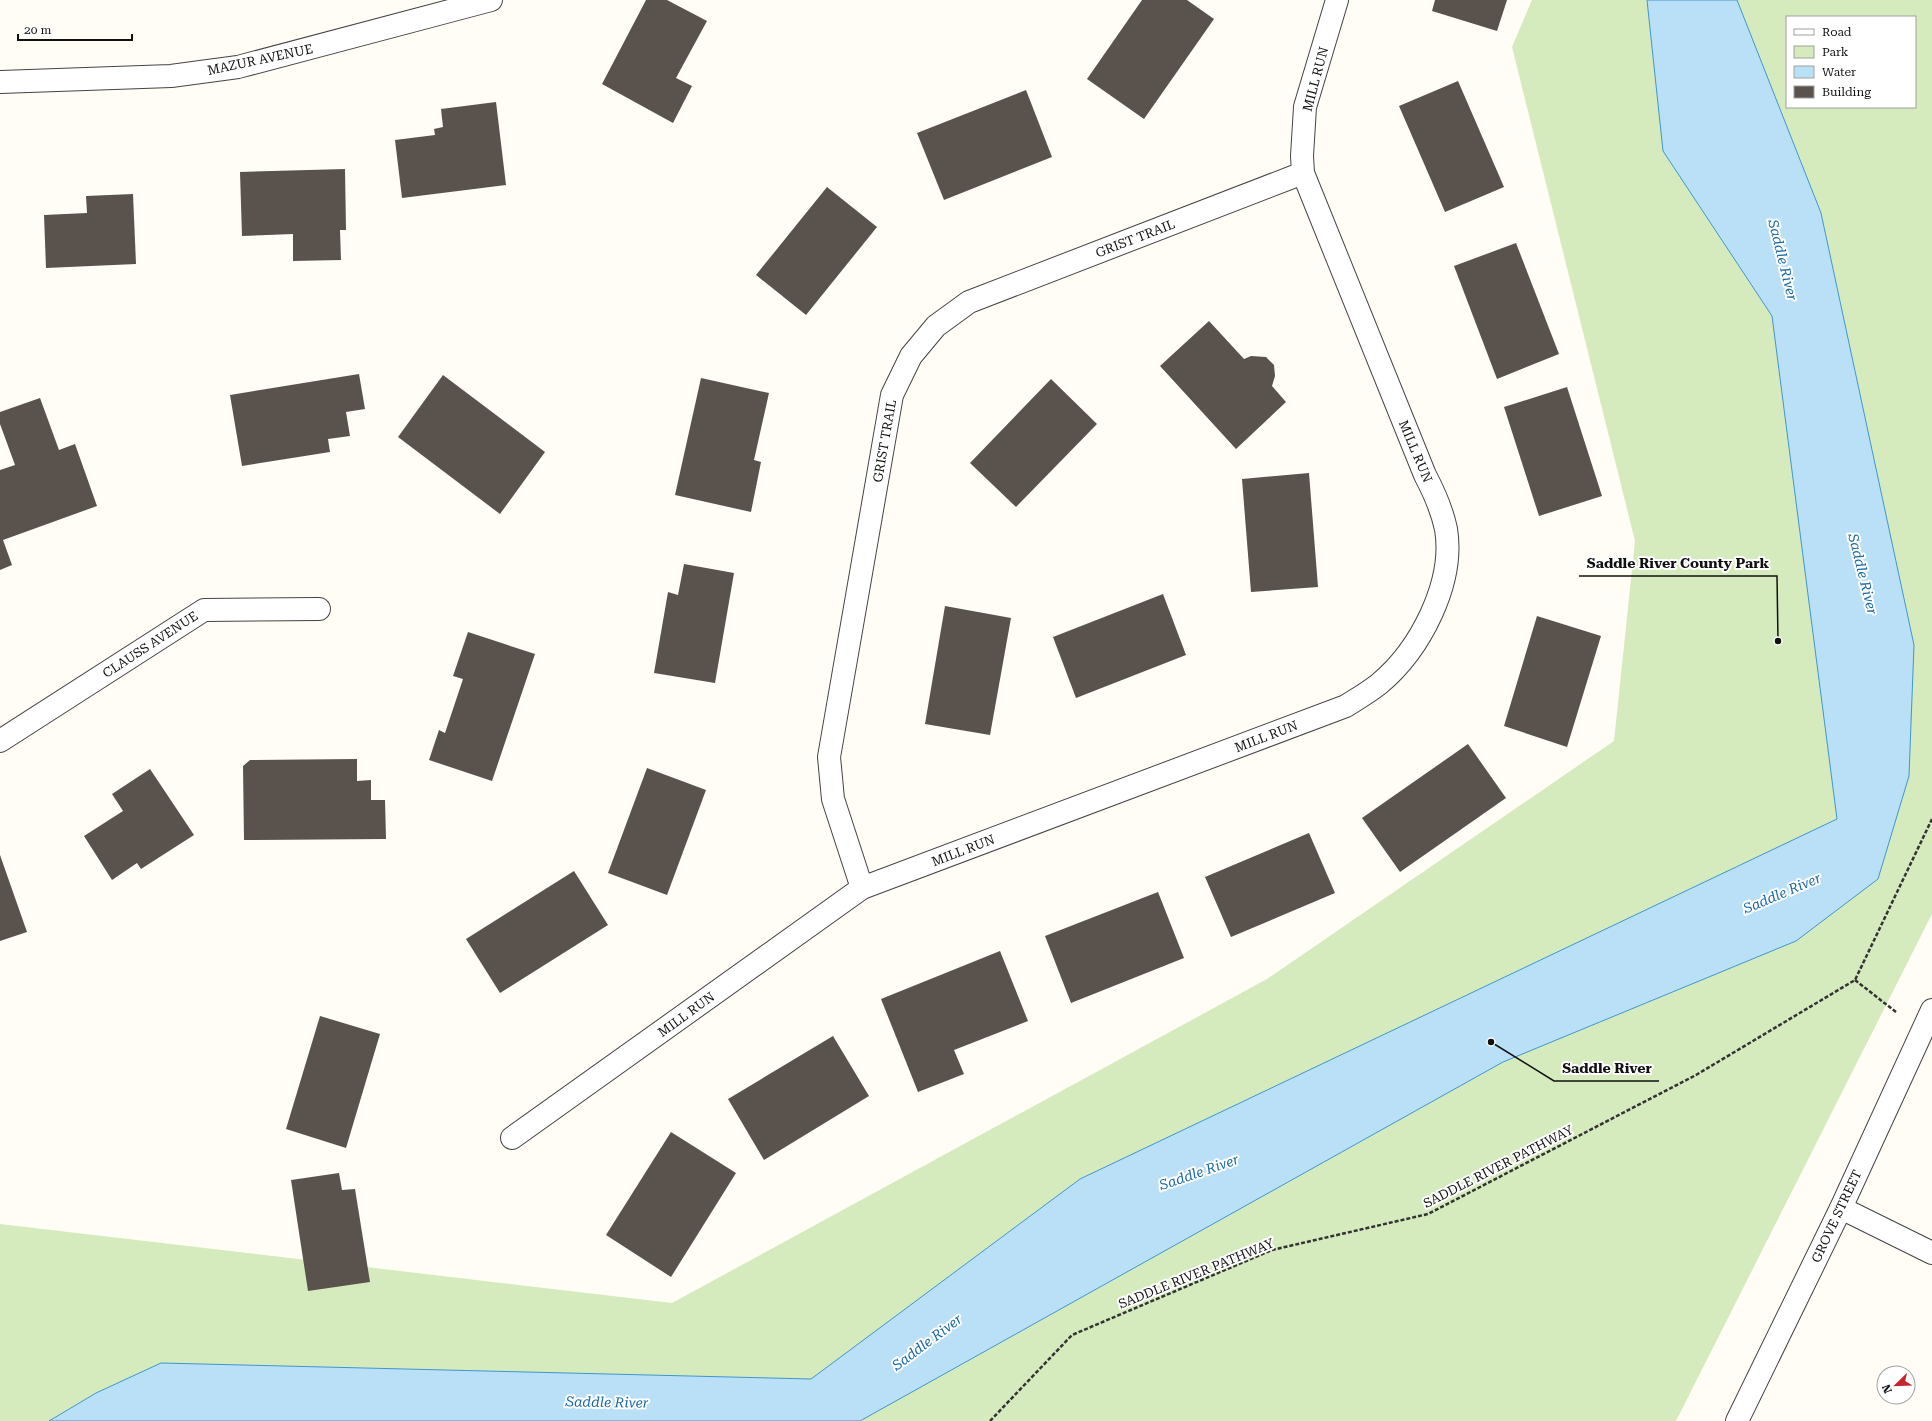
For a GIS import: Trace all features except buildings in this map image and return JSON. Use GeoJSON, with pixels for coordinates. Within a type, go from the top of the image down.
{"type":"FeatureCollection","features":[{"type":"Feature","properties":{"kind":"street","name":"MAZUR AVENUE"},"geometry":{"type":"LineString","coordinates":[[0,82],[171,76],[238,67],[491,0]]}},
{"type":"Feature","properties":{"kind":"street","name":"MILL RUN"},"geometry":{"type":"LineString","coordinates":[[512,1138],[862,888],[1346,706],[1379,684],[1413,647],[1435,607],[1446,564],[1446,530],[1437,499],[1425,475],[1303,173],[1302,156],[1305,107],[1337,0]]}},
{"type":"Feature","properties":{"kind":"street","name":"GRIST TRAIL"},"geometry":{"type":"LineString","coordinates":[[862,888],[833,799],[829,757],[892,395],[911,356],[936,326],[969,302],[1303,173]]}},
{"type":"Feature","properties":{"kind":"street","name":"CLAUSS AVENUE"},"geometry":{"type":"LineString","coordinates":[[0,741],[204,610],[319,609]]}},
{"type":"Feature","properties":{"kind":"street","name":"GROVE STREET"},"geometry":{"type":"LineString","coordinates":[[1737,1421],[1841,1208],[1932,1010]]}},
{"type":"Feature","properties":{"kind":"street"},"geometry":{"type":"LineString","coordinates":[[1841,1208],[1932,1253]]}},
{"type":"Feature","properties":{"kind":"path"},"geometry":{"type":"LineString","coordinates":[[1922,1031],[1855,980],[1932,819]]}},
{"type":"Feature","properties":{"kind":"path","name":"SADDLE RIVER PATHWAY"},"geometry":{"type":"LineString","coordinates":[[990,1421],[1072,1335],[1272,1250],[1428,1214],[1696,1076],[1855,980]]}},
{"type":"Feature","properties":{"kind":"green space"},"geometry":{"type":"Polygon","coordinates":[[[1532,0],[1932,0],[1932,914],[1676,1421],[0,1421],[0,1224],[672,1303],[1267,979],[1614,741],[1635,541],[1512,47],[1532,0]]]}},
{"type":"Feature","properties":{"kind":"water"},"geometry":{"type":"Polygon","coordinates":[[[1647,0],[1737,0],[1821,213],[1914,645],[1909,776],[1878,879],[1796,941],[1503,1062],[860,1421],[49,1421],[96,1393],[161,1363],[811,1379],[1080,1179],[1837,819],[1772,316],[1663,151],[1647,0]]]}},
{"type":"Feature","properties":{"kind":"place","name":"Saddle River County Park"},"geometry":{"type":"Point","coordinates":[1778,641]}},
{"type":"Feature","properties":{"kind":"place","name":"Saddle River"},"geometry":{"type":"Point","coordinates":[1491,1042]}}]}
